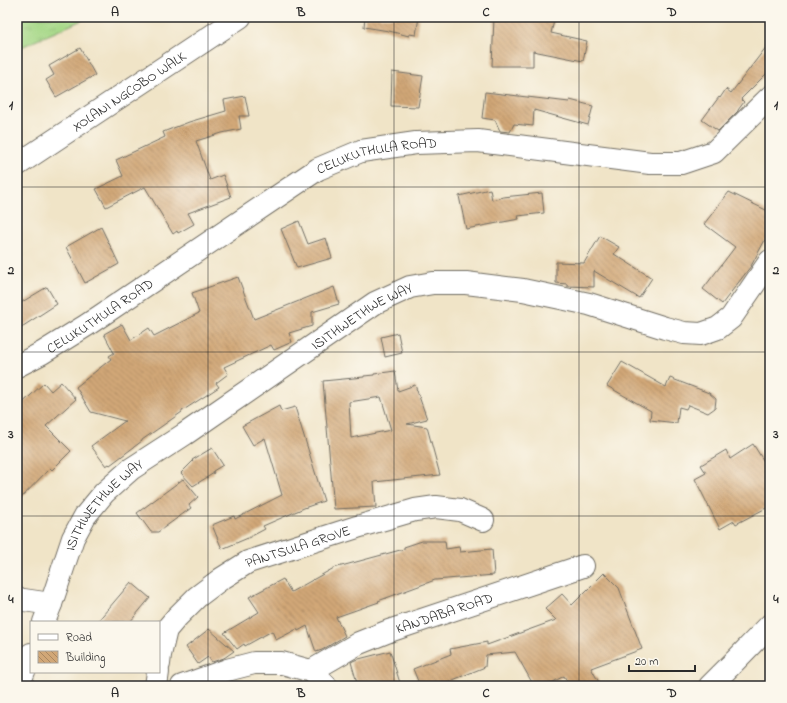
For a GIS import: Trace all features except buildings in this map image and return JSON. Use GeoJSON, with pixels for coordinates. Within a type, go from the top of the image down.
{"type":"FeatureCollection","features":[{"type":"Feature","properties":{"kind":"street","name":"XOLANI NGCOBO WALK"},"geometry":{"type":"LineString","coordinates":[[17,165],[240,17]]}},
{"type":"Feature","properties":{"kind":"street","name":"CELUKUTHULA ROAD"},"geometry":{"type":"LineString","coordinates":[[17,366],[42,353],[87,325],[318,169],[361,151],[416,143],[478,141],[650,163],[681,163],[714,152],[770,97]]}},
{"type":"Feature","properties":{"kind":"street","name":"ISITHWETHWE WAY"},"geometry":{"type":"LineString","coordinates":[[47,613],[73,538],[85,516],[104,492],[131,469],[185,434],[376,303],[410,287],[433,283],[466,283],[523,290],[589,304],[665,328],[701,334],[718,328],[731,318],[770,261]]}},
{"type":"Feature","properties":{"kind":"street","name":"PANTSULA GROVE"},"geometry":{"type":"LineString","coordinates":[[160,655],[166,630],[177,617],[197,597],[221,579],[248,562],[415,510],[436,507],[460,510],[483,520]]}},
{"type":"Feature","properties":{"kind":"street","name":"KANDABA ROAD"},"geometry":{"type":"LineString","coordinates":[[318,679],[360,643],[389,631],[583,566]]}},
{"type":"Feature","properties":{"kind":"street"},"geometry":{"type":"LineString","coordinates":[[17,599],[47,613]]}},
{"type":"Feature","properties":{"kind":"street"},"geometry":{"type":"LineString","coordinates":[[710,686],[770,625]]}},
{"type":"Feature","properties":{"kind":"street"},"geometry":{"type":"LineString","coordinates":[[18,686],[30,656]]}},
{"type":"Feature","properties":{"kind":"street"},"geometry":{"type":"LineString","coordinates":[[182,686],[228,670],[254,664],[282,663],[318,679]]}},
{"type":"Feature","properties":{"kind":"street"},"geometry":{"type":"LineString","coordinates":[[156,686],[158,673]]}},
{"type":"Feature","properties":{"kind":"green space"},"geometry":{"type":"Polygon","coordinates":[[[17,17],[89,17],[17,49],[17,17]]]}}]}
